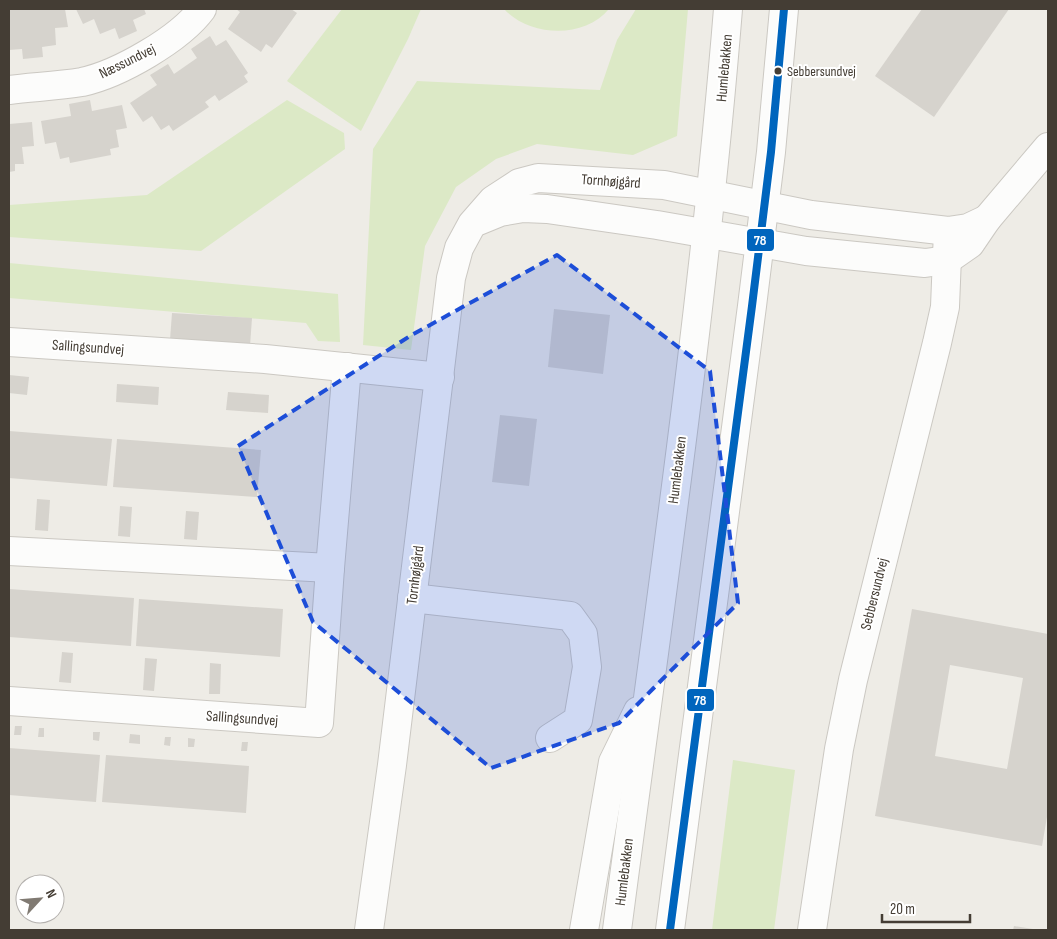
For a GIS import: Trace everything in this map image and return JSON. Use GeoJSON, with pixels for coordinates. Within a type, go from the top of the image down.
{"type":"FeatureCollection","features":[{"type":"Feature","properties":{"kind":"street","name":"Næssundvej"},"geometry":{"type":"LineString","coordinates":[[9,90],[83,81],[114,71],[176,35],[202,9]]}},
{"type":"Feature","properties":{"kind":"street","name":"Humlebakken"},"geometry":{"type":"LineString","coordinates":[[617,930],[718,138],[728,9]]}},
{"type":"Feature","properties":{"kind":"street"},"geometry":{"type":"LineString","coordinates":[[670,930],[764,205],[784,9]]}},
{"type":"Feature","properties":{"kind":"street"},"geometry":{"type":"LineString","coordinates":[[472,224],[500,212],[523,208],[547,208],[657,224],[806,251],[925,263],[947,260],[970,244],[987,220],[1048,147]]}},
{"type":"Feature","properties":{"kind":"street","name":"Tornhøjgård"},"geometry":{"type":"LineString","coordinates":[[369,930],[451,278],[459,248],[472,224],[493,200],[519,183],[538,178],[664,185],[764,205]]}},
{"type":"Feature","properties":{"kind":"street"},"geometry":{"type":"LineString","coordinates":[[764,205],[811,215],[948,232],[968,228],[987,220]]}},
{"type":"Feature","properties":{"kind":"street","name":"Sebbersundvej"},"geometry":{"type":"LineString","coordinates":[[812,930],[839,749],[849,698],[938,343],[945,307],[948,232]]}},
{"type":"Feature","properties":{"kind":"street","name":"Sallingsundvej"},"geometry":{"type":"LineString","coordinates":[[9,342],[265,359],[440,377]]}},
{"type":"Feature","properties":{"kind":"street","name":"Sallingsundvej"},"geometry":{"type":"LineString","coordinates":[[9,701],[319,723],[347,367]]}},
{"type":"Feature","properties":{"kind":"street"},"geometry":{"type":"LineString","coordinates":[[9,551],[330,568]]}},
{"type":"Feature","properties":{"kind":"street"},"geometry":{"type":"LineString","coordinates":[[412,598],[570,616],[583,634],[587,666],[578,720],[550,738]]}},
{"type":"Feature","properties":{"kind":"street"},"geometry":{"type":"LineString","coordinates":[[584,930],[613,762],[648,690]]}},
{"type":"Feature","properties":{"kind":"highlighted area"},"geometry":{"type":"Polygon","coordinates":[[[557,255],[710,371],[738,603],[619,723],[491,768],[313,622],[238,446],[410,336],[557,255]]]}},
{"type":"Feature","properties":{"kind":"green space"},"geometry":{"type":"Polygon","coordinates":[[[342,9],[421,9],[408,39],[361,131],[287,81],[342,9]]]}},
{"type":"Feature","properties":{"kind":"green space"},"geometry":{"type":"Polygon","coordinates":[[[504,9],[609,9],[598,19],[585,26],[571,30],[556,31],[527,25],[504,9]]]}},
{"type":"Feature","properties":{"kind":"green space"},"geometry":{"type":"Polygon","coordinates":[[[636,9],[688,9],[677,136],[633,155],[537,144],[496,159],[456,187],[425,246],[411,350],[363,345],[373,149],[417,81],[600,90],[617,40],[636,9]]]}},
{"type":"Feature","properties":{"kind":"green space"},"geometry":{"type":"Polygon","coordinates":[[[287,100],[344,133],[345,149],[201,251],[9,237],[9,205],[147,195],[287,100]]]}},
{"type":"Feature","properties":{"kind":"green space"},"geometry":{"type":"Polygon","coordinates":[[[9,263],[338,294],[340,342],[318,341],[306,323],[9,298],[9,263]]]}},
{"type":"Feature","properties":{"kind":"green space"},"geometry":{"type":"Polygon","coordinates":[[[733,760],[795,770],[774,930],[712,930],[733,760]]]}},
{"type":"Feature","properties":{"kind":"building"},"geometry":{"type":"Polygon","coordinates":[[[9,9],[65,9],[68,27],[55,28],[56,45],[42,47],[43,57],[23,59],[22,49],[9,50],[9,9]]]}},
{"type":"Feature","properties":{"kind":"building"},"geometry":{"type":"Polygon","coordinates":[[[76,9],[144,9],[146,14],[133,20],[137,31],[119,39],[115,28],[100,34],[94,19],[83,24],[76,9]]]}},
{"type":"Feature","properties":{"kind":"building"},"geometry":{"type":"Polygon","coordinates":[[[236,9],[291,9],[297,13],[272,48],[266,44],[261,52],[228,29],[240,12],[236,9]]]}},
{"type":"Feature","properties":{"kind":"building"},"geometry":{"type":"Polygon","coordinates":[[[922,9],[1009,9],[934,117],[875,76],[922,9]]]}},
{"type":"Feature","properties":{"kind":"building"},"geometry":{"type":"Polygon","coordinates":[[[210,36],[216,46],[226,40],[248,73],[244,76],[248,82],[219,101],[215,95],[205,102],[209,107],[173,131],[169,125],[161,130],[152,116],[143,122],[130,103],[157,85],[150,75],[168,64],[174,74],[197,58],[191,49],[210,36]]]}},
{"type":"Feature","properties":{"kind":"building"},"geometry":{"type":"Polygon","coordinates":[[[90,100],[92,111],[122,105],[127,128],[116,130],[119,147],[110,149],[111,155],[70,163],[69,157],[60,159],[56,142],[45,144],[41,121],[71,116],[69,104],[90,100]]]}},
{"type":"Feature","properties":{"kind":"building"},"geometry":{"type":"Polygon","coordinates":[[[32,122],[34,146],[22,147],[24,164],[15,164],[15,171],[9,172],[9,124],[32,122]]]}},
{"type":"Feature","properties":{"kind":"building"},"geometry":{"type":"Polygon","coordinates":[[[554,309],[610,315],[603,374],[548,367],[554,309]]]}},
{"type":"Feature","properties":{"kind":"building"},"geometry":{"type":"Polygon","coordinates":[[[172,313],[252,318],[250,346],[170,340],[172,313]]]}},
{"type":"Feature","properties":{"kind":"building"},"geometry":{"type":"Polygon","coordinates":[[[9,375],[29,377],[27,395],[9,393],[9,375]]]}},
{"type":"Feature","properties":{"kind":"building"},"geometry":{"type":"Polygon","coordinates":[[[117,384],[159,387],[158,405],[116,402],[117,384]]]}},
{"type":"Feature","properties":{"kind":"building"},"geometry":{"type":"Polygon","coordinates":[[[228,392],[269,395],[268,413],[226,410],[228,392]]]}},
{"type":"Feature","properties":{"kind":"building"},"geometry":{"type":"Polygon","coordinates":[[[500,415],[537,419],[529,486],[492,482],[500,415]]]}},
{"type":"Feature","properties":{"kind":"building"},"geometry":{"type":"Polygon","coordinates":[[[9,431],[112,439],[107,486],[9,478],[9,431]]]}},
{"type":"Feature","properties":{"kind":"building"},"geometry":{"type":"Polygon","coordinates":[[[117,439],[261,450],[257,497],[113,487],[117,439]]]}},
{"type":"Feature","properties":{"kind":"building"},"geometry":{"type":"Polygon","coordinates":[[[37,499],[50,500],[48,531],[35,530],[37,499]]]}},
{"type":"Feature","properties":{"kind":"building"},"geometry":{"type":"Polygon","coordinates":[[[120,506],[132,507],[130,537],[118,536],[120,506]]]}},
{"type":"Feature","properties":{"kind":"building"},"geometry":{"type":"Polygon","coordinates":[[[186,511],[199,512],[197,540],[184,539],[186,511]]]}},
{"type":"Feature","properties":{"kind":"building"},"geometry":{"type":"Polygon","coordinates":[[[9,589],[134,598],[131,646],[9,637],[9,589]]]}},
{"type":"Feature","properties":{"kind":"building"},"geometry":{"type":"Polygon","coordinates":[[[139,599],[283,609],[280,657],[136,646],[139,599]]]}},
{"type":"Feature","properties":{"kind":"building"},"geometry":{"type":"Polygon","coordinates":[[[912,609],[1048,634],[1048,811],[1042,846],[875,816],[912,609]],[[950,665],[935,756],[1007,769],[1023,678],[950,665]]]}},
{"type":"Feature","properties":{"kind":"building"},"geometry":{"type":"Polygon","coordinates":[[[62,652],[73,653],[71,683],[59,682],[62,652]]]}},
{"type":"Feature","properties":{"kind":"building"},"geometry":{"type":"Polygon","coordinates":[[[145,658],[157,659],[154,691],[143,690],[145,658]]]}},
{"type":"Feature","properties":{"kind":"building"},"geometry":{"type":"Polygon","coordinates":[[[210,663],[221,664],[220,694],[209,694],[210,663]]]}},
{"type":"Feature","properties":{"kind":"building"},"geometry":{"type":"Polygon","coordinates":[[[15,726],[22,726],[21,735],[14,735],[15,726]]]}},
{"type":"Feature","properties":{"kind":"building"},"geometry":{"type":"Polygon","coordinates":[[[39,728],[44,728],[44,737],[38,737],[39,728]]]}},
{"type":"Feature","properties":{"kind":"building"},"geometry":{"type":"Polygon","coordinates":[[[93,732],[100,732],[99,741],[93,740],[93,732]]]}},
{"type":"Feature","properties":{"kind":"building"},"geometry":{"type":"Polygon","coordinates":[[[130,734],[140,735],[140,744],[129,743],[130,734]]]}},
{"type":"Feature","properties":{"kind":"building"},"geometry":{"type":"Polygon","coordinates":[[[165,737],[171,737],[170,746],[164,745],[165,737]]]}},
{"type":"Feature","properties":{"kind":"building"},"geometry":{"type":"Polygon","coordinates":[[[188,738],[195,739],[194,747],[188,747],[188,738]]]}},
{"type":"Feature","properties":{"kind":"building"},"geometry":{"type":"Polygon","coordinates":[[[242,742],[248,742],[247,751],[241,751],[242,742]]]}},
{"type":"Feature","properties":{"kind":"building"},"geometry":{"type":"Polygon","coordinates":[[[9,748],[100,755],[96,802],[9,795],[9,748]]]}},
{"type":"Feature","properties":{"kind":"building"},"geometry":{"type":"Polygon","coordinates":[[[106,755],[249,766],[246,813],[102,802],[106,755]]]}},
{"type":"Feature","properties":{"kind":"building"},"geometry":{"type":"Polygon","coordinates":[[[1014,926],[1033,929],[1033,930],[1013,930],[1014,926]]]}},
{"type":"Feature","properties":{"kind":"transit line","name":"78"},"geometry":{"type":"LineString","coordinates":[[670,930],[752,306],[771,152],[784,9]]}},
{"type":"Feature","properties":{"kind":"place","name":"Sebbersundvej"},"geometry":{"type":"Point","coordinates":[778,71]}}]}
